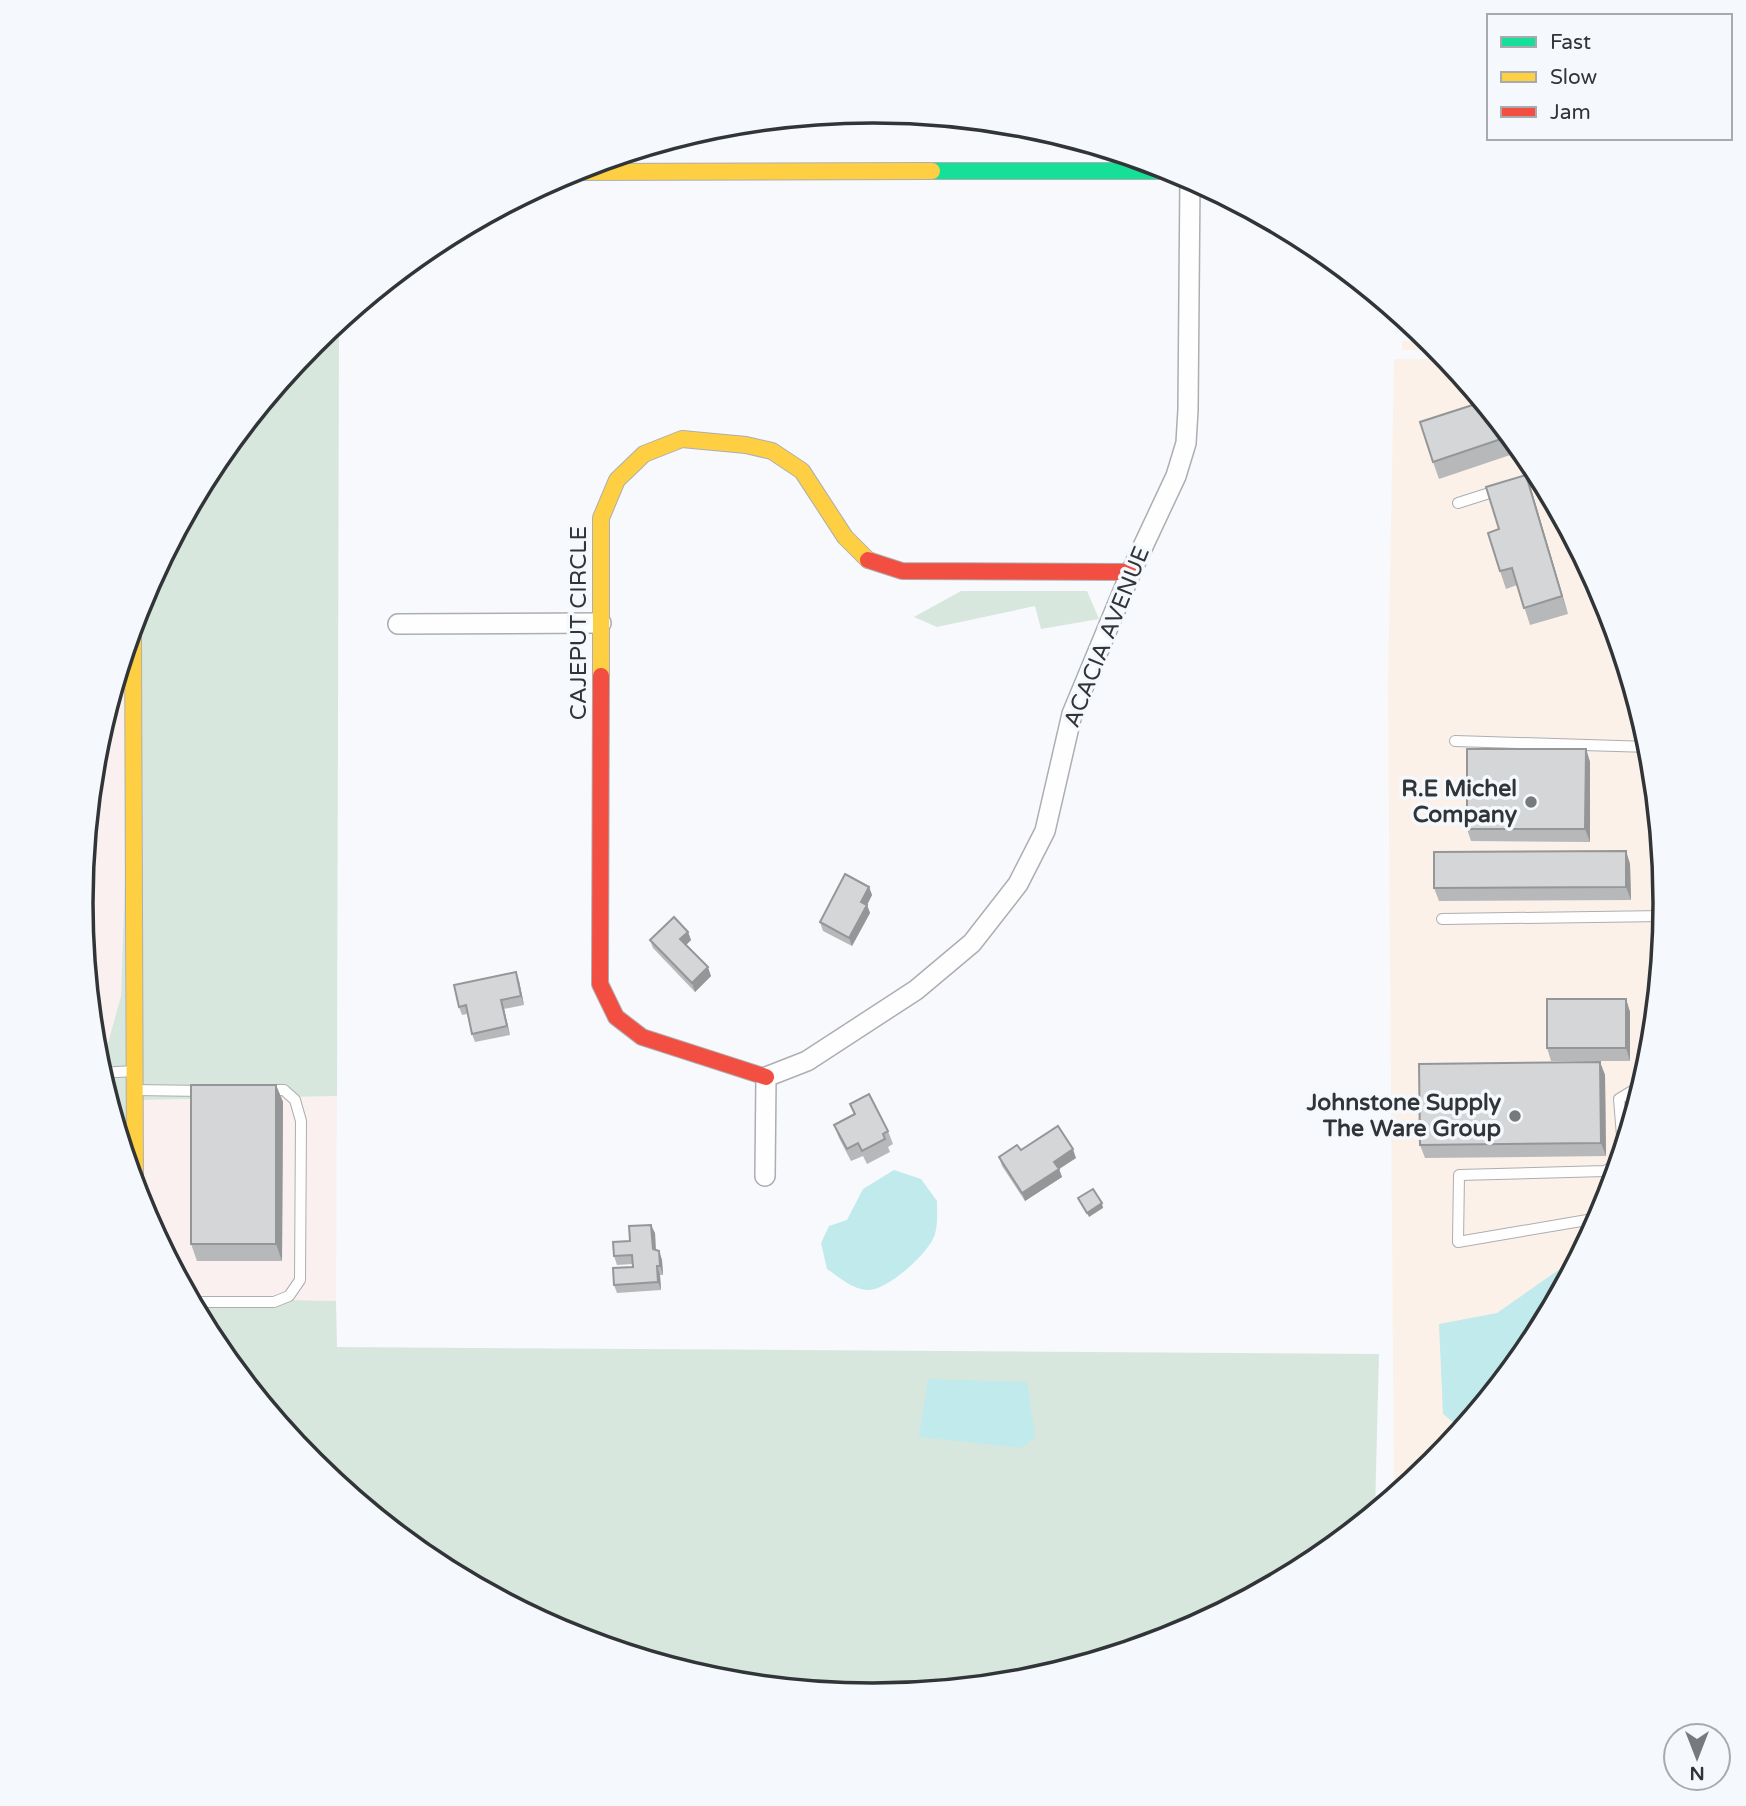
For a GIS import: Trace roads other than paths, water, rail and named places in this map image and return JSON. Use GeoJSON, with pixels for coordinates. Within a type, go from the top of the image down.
{"type":"FeatureCollection","features":[{"type":"Feature","properties":{"kind":"street"},"geometry":{"type":"LineString","coordinates":[[601,172],[1143,171]]}},
{"type":"Feature","properties":{"kind":"street","name":"ACACIA AVENUE"},"geometry":{"type":"LineString","coordinates":[[766,1077],[807,1061],[916,990],[972,943],[1018,884],[1045,831],[1072,714],[1131,572],[1175,476],[1186,443],[1190,190]]}},
{"type":"Feature","properties":{"kind":"street","name":"CAJEPUT CIRCLE"},"geometry":{"type":"LineString","coordinates":[[766,1077],[642,1037],[616,1017],[600,984],[601,518],[617,480],[644,454],[682,439],[746,445],[772,451],[802,471],[845,537],[870,562],[902,571],[1131,572]]}},
{"type":"Feature","properties":{"kind":"street"},"geometry":{"type":"LineString","coordinates":[[398,624],[601,623]]}},
{"type":"Feature","properties":{"kind":"street"},"geometry":{"type":"LineString","coordinates":[[133,655],[135,1157]]}},
{"type":"Feature","properties":{"kind":"street"},"geometry":{"type":"LineString","coordinates":[[765,1176],[766,1077]]}},
{"type":"Feature","properties":{"kind":"lane"},"geometry":{"type":"LineString","coordinates":[[1458,503],[1529,481]]}},
{"type":"Feature","properties":{"kind":"lane"},"geometry":{"type":"LineString","coordinates":[[1455,741],[1637,747]]}},
{"type":"Feature","properties":{"kind":"lane"},"geometry":{"type":"LineString","coordinates":[[1442,919],[1653,916]]}},
{"type":"Feature","properties":{"kind":"lane"},"geometry":{"type":"LineString","coordinates":[[112,1072],[135,1071]]}},
{"type":"Feature","properties":{"kind":"lane"},"geometry":{"type":"LineString","coordinates":[[135,1090],[220,1091]]}},
{"type":"Feature","properties":{"kind":"lane"},"geometry":{"type":"LineString","coordinates":[[203,1302],[274,1302],[289,1296],[300,1280],[301,1121],[295,1100],[284,1090],[258,1090]]}},
{"type":"Feature","properties":{"kind":"lane"},"geometry":{"type":"LineString","coordinates":[[1621,1124],[1619,1099],[1630,1092]]}},
{"type":"Feature","properties":{"kind":"lane"},"geometry":{"type":"LineString","coordinates":[[1586,1220],[1458,1242],[1459,1175],[1606,1170]]}},
{"type":"Feature","properties":{"kind":"water"},"geometry":{"type":"Polygon","coordinates":[[[894,1170],[921,1179],[937,1201],[935,1234],[926,1250],[898,1276],[878,1288],[864,1290],[847,1283],[827,1269],[821,1243],[829,1226],[847,1220],[863,1189],[894,1170]]]}},
{"type":"Feature","properties":{"kind":"water"},"geometry":{"type":"Polygon","coordinates":[[[1563,1267],[1522,1336],[1454,1423],[1443,1414],[1439,1324],[1497,1313],[1563,1267]]]}},
{"type":"Feature","properties":{"kind":"water"},"geometry":{"type":"Polygon","coordinates":[[[928,1379],[1027,1382],[1035,1437],[1022,1448],[919,1437],[928,1379]]]}},
{"type":"Feature","properties":{"kind":"place","name":"R.E Michel Company"},"geometry":{"type":"Point","coordinates":[1531,802]}},
{"type":"Feature","properties":{"kind":"place","name":"Johnstone Supply The Ware Group"},"geometry":{"type":"Point","coordinates":[1515,1116]}}]}
